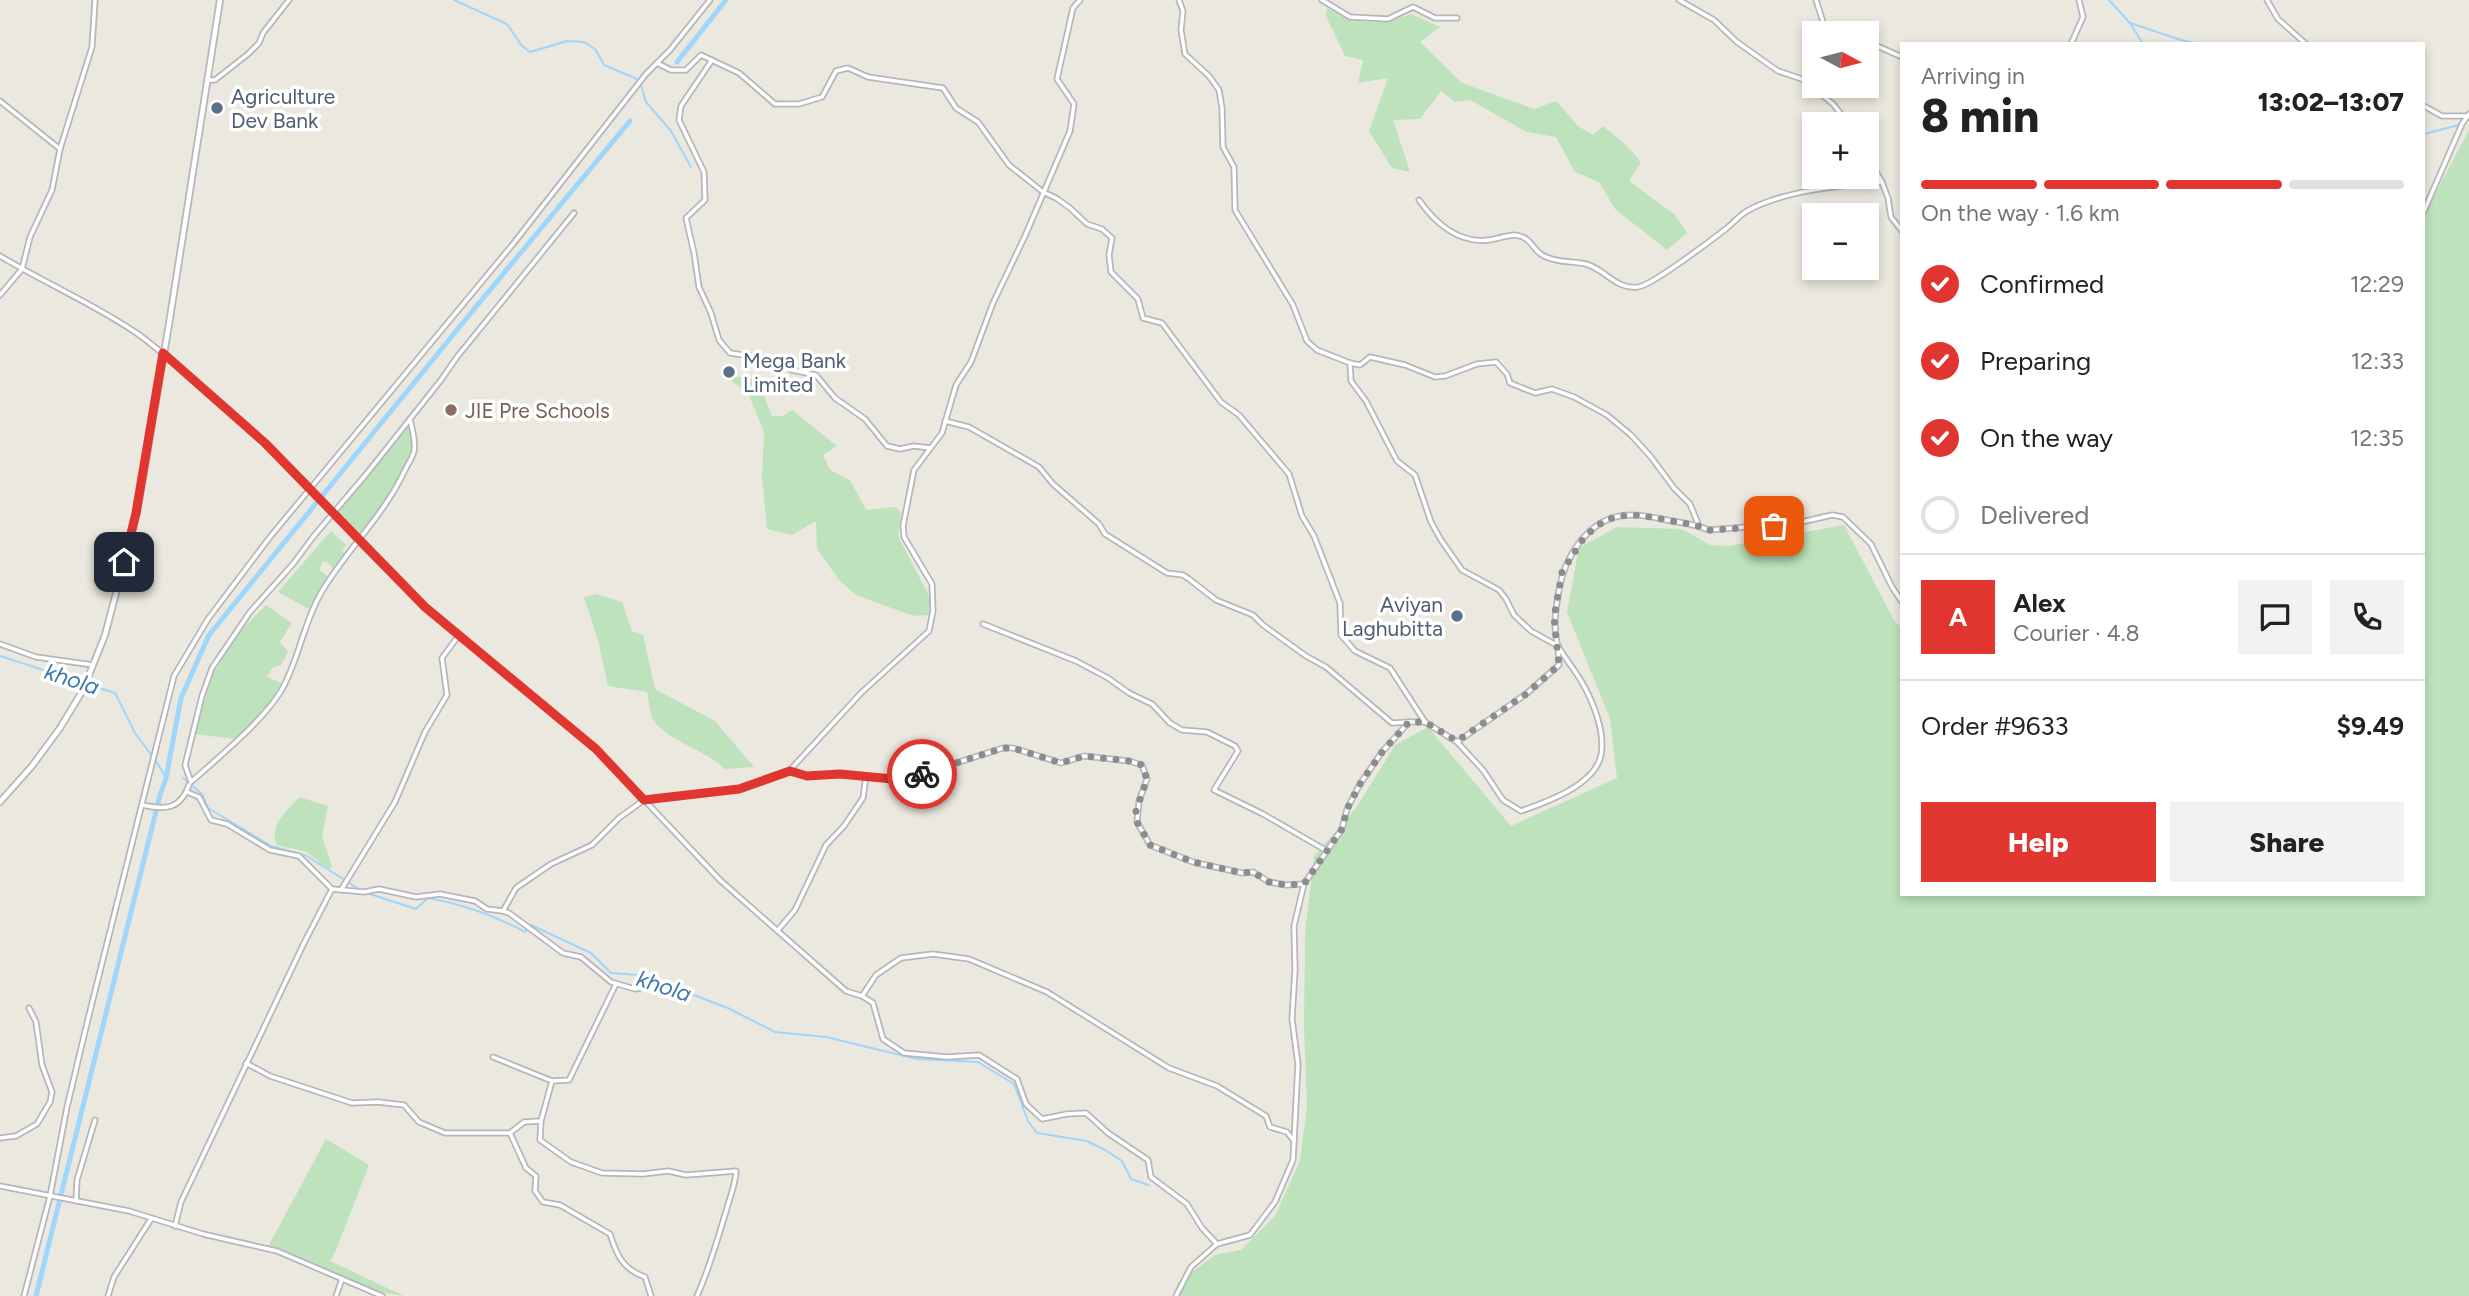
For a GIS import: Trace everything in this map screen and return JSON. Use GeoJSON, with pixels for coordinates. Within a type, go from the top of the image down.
{"type":"FeatureCollection","features":[{"type":"Feature","properties":{"kind":"street"},"geometry":{"type":"LineString","coordinates":[[0,295],[22,269],[30,237],[52,190],[60,149],[92,47],[95,0]]}},
{"type":"Feature","properties":{"kind":"street"},"geometry":{"type":"LineString","coordinates":[[0,802],[32,766],[60,728],[83,690],[104,635],[136,513],[220,0]]}},
{"type":"Feature","properties":{"kind":"street"},"geometry":{"type":"LineString","coordinates":[[208,80],[215,80],[248,54],[259,43],[263,33],[289,0]]}},
{"type":"Feature","properties":{"kind":"street"},"geometry":{"type":"LineString","coordinates":[[24,1296],[50,1195],[67,1107],[174,676],[208,619],[270,537],[513,244],[646,74],[710,0]]}},
{"type":"Feature","properties":{"kind":"street"},"geometry":{"type":"LineString","coordinates":[[503,911],[516,888],[551,864],[592,845],[619,818],[644,800],[739,789],[790,771],[860,693],[929,631],[933,611],[932,584],[904,537],[903,526],[914,470],[943,433],[956,385],[971,362],[993,303],[1070,131],[1074,104],[1057,79],[1073,8],[1080,0]]}},
{"type":"Feature","properties":{"kind":"street"},"geometry":{"type":"LineString","coordinates":[[1179,0],[1183,11],[1181,30],[1185,54],[1209,76],[1219,90],[1223,148],[1234,167],[1235,210],[1293,305],[1307,341],[1317,350],[1350,363],[1360,365],[1370,357],[1405,365],[1435,377],[1477,364],[1496,362],[1507,374],[1510,383],[1535,393],[1552,389],[1574,397],[1608,415],[1631,435],[1690,504],[1699,526]]}},
{"type":"Feature","properties":{"kind":"street"},"geometry":{"type":"LineString","coordinates":[[1322,0],[1350,17],[1388,19],[1413,7],[1435,18],[1457,18]]}},
{"type":"Feature","properties":{"kind":"street"},"geometry":{"type":"LineString","coordinates":[[1679,0],[1714,20],[1737,42],[1778,71],[1802,79],[1839,112]]}},
{"type":"Feature","properties":{"kind":"street"},"geometry":{"type":"LineString","coordinates":[[1816,0],[1823,21]]}},
{"type":"Feature","properties":{"kind":"street"},"geometry":{"type":"LineString","coordinates":[[2072,42],[2083,17],[2079,0]]}},
{"type":"Feature","properties":{"kind":"street"},"geometry":{"type":"LineString","coordinates":[[2267,0],[2278,19],[2304,42]]}},
{"type":"Feature","properties":{"kind":"street"},"geometry":{"type":"LineString","coordinates":[[1880,47],[1900,56]]}},
{"type":"Feature","properties":{"kind":"street"},"geometry":{"type":"LineString","coordinates":[[657,63],[671,70],[686,70],[701,55],[739,73],[775,104],[799,104],[822,97],[836,71],[848,68],[868,76],[943,88],[956,108],[978,122],[1009,165],[1087,224],[1102,229],[1112,238],[1109,255],[1111,272],[1138,299],[1143,318],[1162,323],[1221,402],[1239,415],[1289,474],[1302,516],[1318,545],[1340,603],[1341,635],[1354,651],[1390,668],[1425,722],[1457,741],[1483,770],[1503,800],[1521,811],[1544,803],[1592,774],[1601,754],[1598,715],[1577,673],[1558,646],[1531,631],[1514,615],[1499,590],[1462,570],[1432,522],[1415,474],[1397,461],[1366,401],[1351,381],[1350,363]]}},
{"type":"Feature","properties":{"kind":"street"},"geometry":{"type":"LineString","coordinates":[[712,60],[681,106],[679,120],[704,172],[705,200],[686,218],[699,287],[719,340],[730,353],[770,359],[792,370],[817,375],[835,398],[865,419],[887,446],[900,449],[914,446],[930,448]]}},
{"type":"Feature","properties":{"kind":"street"},"geometry":{"type":"LineString","coordinates":[[0,101],[60,149]]}},
{"type":"Feature","properties":{"kind":"street"},"geometry":{"type":"LineString","coordinates":[[2425,107],[2442,117],[2468,115],[2425,209]]}},
{"type":"Feature","properties":{"kind":"street"},"geometry":{"type":"LineString","coordinates":[[1879,177],[1888,198],[1891,217],[1900,228]]}},
{"type":"Feature","properties":{"kind":"street"},"geometry":{"type":"LineString","coordinates":[[1419,200],[1430,216],[1447,231],[1486,241],[1515,235],[1531,241],[1541,255],[1559,262],[1588,264],[1620,285],[1639,287],[1660,278],[1746,212],[1770,200],[1841,185],[1882,182]]}},
{"type":"Feature","properties":{"kind":"street"},"geometry":{"type":"LineString","coordinates":[[410,419],[414,451],[375,522],[322,591],[308,618],[296,659],[280,692],[262,715],[191,782],[185,765],[202,696],[212,668],[250,612],[293,564],[574,214]]}},
{"type":"Feature","properties":{"kind":"street"},"geometry":{"type":"LineString","coordinates":[[0,256],[86,301],[163,353],[242,421],[311,488],[315,496],[358,541],[425,607],[596,749],[721,881],[846,991],[873,1003],[883,1039],[904,1052],[947,1058],[979,1055],[1017,1079],[1026,1104],[1042,1119],[1086,1113],[1108,1133],[1148,1160],[1151,1177],[1187,1204],[1202,1228],[1217,1244]]}},
{"type":"Feature","properties":{"kind":"street"},"geometry":{"type":"LineString","coordinates":[[945,421],[970,426],[1039,467],[1053,484],[1099,524],[1105,534],[1167,573],[1184,575],[1216,600],[1253,615],[1306,656],[1326,667],[1392,723],[1425,722]]}},
{"type":"Feature","properties":{"kind":"street"},"geometry":{"type":"LineString","coordinates":[[1457,741],[1546,679],[1559,665],[1554,618],[1562,572],[1585,536],[1605,520],[1640,515],[1709,530],[1797,523],[1832,515],[1843,517],[1871,544],[1900,599]]}},
{"type":"Feature","properties":{"kind":"street"},"geometry":{"type":"LineString","coordinates":[[983,624],[1065,656],[1108,678],[1129,693],[1152,704],[1170,723],[1182,730],[1207,732],[1235,746],[1238,751],[1214,790],[1263,814],[1327,851]]}},
{"type":"Feature","properties":{"kind":"street"},"geometry":{"type":"LineString","coordinates":[[340,890],[394,802],[425,732],[447,695],[442,658],[459,635]]}},
{"type":"Feature","properties":{"kind":"street"},"geometry":{"type":"LineString","coordinates":[[0,644],[36,657],[93,665]]}},
{"type":"Feature","properties":{"kind":"street"},"geometry":{"type":"LineString","coordinates":[[1176,1296],[1191,1267],[1217,1244],[1250,1235],[1275,1202],[1293,1160],[1298,1064],[1292,1019],[1294,926],[1304,884],[1342,829],[1347,809],[1360,784],[1382,752],[1409,722]]}},
{"type":"Feature","properties":{"kind":"street"},"geometry":{"type":"LineString","coordinates":[[790,771],[807,776],[866,776],[903,780],[1003,748],[1013,748],[1061,763],[1084,756],[1129,761],[1142,765],[1146,770],[1147,779],[1136,811],[1137,822],[1150,845],[1193,862],[1242,873],[1253,872],[1269,882],[1304,884]]}},
{"type":"Feature","properties":{"kind":"street"},"geometry":{"type":"LineString","coordinates":[[778,930],[794,909],[825,845],[844,826],[863,798],[866,776]]}},
{"type":"Feature","properties":{"kind":"street"},"geometry":{"type":"LineString","coordinates":[[142,805],[164,810],[178,803],[189,785]]}},
{"type":"Feature","properties":{"kind":"street"},"geometry":{"type":"LineString","coordinates":[[187,792],[199,797],[211,820],[227,824],[270,850],[299,856],[332,889],[364,892],[379,889],[416,897],[440,894],[474,901],[487,909],[509,913],[563,953],[581,957],[611,982],[635,989],[651,986],[670,992]]}},
{"type":"Feature","properties":{"kind":"street"},"geometry":{"type":"LineString","coordinates":[[175,1226],[181,1202],[332,889]]}},
{"type":"Feature","properties":{"kind":"street"},"geometry":{"type":"LineString","coordinates":[[862,996],[876,975],[901,958],[933,954],[969,959],[1047,992],[1169,1068],[1217,1086],[1266,1116],[1270,1127],[1287,1132],[1295,1143]]}},
{"type":"Feature","properties":{"kind":"street"},"geometry":{"type":"LineString","coordinates":[[494,1057],[552,1081],[569,1080],[617,984]]}},
{"type":"Feature","properties":{"kind":"street"},"geometry":{"type":"LineString","coordinates":[[0,1138],[16,1136],[37,1124],[50,1102],[52,1092],[41,1065],[36,1022],[29,1008]]}},
{"type":"Feature","properties":{"kind":"street"},"geometry":{"type":"LineString","coordinates":[[246,1063],[270,1076],[352,1103],[404,1105],[419,1122],[445,1133],[510,1133],[524,1122],[541,1121]]}},
{"type":"Feature","properties":{"kind":"street"},"geometry":{"type":"LineString","coordinates":[[552,1081],[541,1121],[540,1140],[571,1161],[602,1173],[643,1174],[668,1171],[686,1174],[736,1171],[735,1189],[721,1235],[697,1296]]}},
{"type":"Feature","properties":{"kind":"street"},"geometry":{"type":"LineString","coordinates":[[76,1201],[76,1180],[95,1120]]}},
{"type":"Feature","properties":{"kind":"street"},"geometry":{"type":"LineString","coordinates":[[510,1133],[519,1157],[526,1168],[536,1176],[535,1191],[543,1202],[560,1205],[610,1234],[617,1256],[628,1269],[645,1277],[651,1296]]}},
{"type":"Feature","properties":{"kind":"street"},"geometry":{"type":"LineString","coordinates":[[0,1186],[129,1211],[175,1226],[277,1251],[382,1296]]}},
{"type":"Feature","properties":{"kind":"street"},"geometry":{"type":"LineString","coordinates":[[108,1296],[114,1277],[151,1219]]}},
{"type":"Feature","properties":{"kind":"street"},"geometry":{"type":"LineString","coordinates":[[336,1296],[342,1279]]}},
{"type":"Feature","properties":{"kind":"green space"},"geometry":{"type":"Polygon","coordinates":[[[1327,8],[1349,18],[1368,22],[1388,21],[1411,14],[1440,27],[1420,42],[1462,83],[1534,109],[1556,101],[1578,126],[1593,135],[1603,126],[1624,143],[1641,162],[1629,181],[1675,215],[1687,233],[1667,250],[1615,209],[1599,182],[1575,172],[1556,137],[1527,132],[1470,100],[1455,102],[1441,91],[1420,119],[1393,120],[1410,172],[1392,168],[1369,131],[1388,78],[1358,83],[1363,60],[1345,56],[1326,16],[1327,8]]]}},
{"type":"Feature","properties":{"kind":"green space"},"geometry":{"type":"Polygon","coordinates":[[[2469,130],[2469,1296],[1173,1296],[1178,1283],[1215,1255],[1241,1250],[1275,1216],[1300,1161],[1307,1106],[1305,934],[1314,856],[1356,808],[1395,745],[1428,727],[1511,826],[1617,778],[1610,719],[1567,612],[1579,548],[1617,527],[1682,529],[1710,545],[1729,546],[1844,525],[1895,622],[1900,626],[1900,896],[2425,896],[2425,213],[2469,130]]]}},
{"type":"Feature","properties":{"kind":"green space"},"geometry":{"type":"Polygon","coordinates":[[[728,378],[757,379],[772,416],[783,416],[792,410],[837,446],[823,455],[830,470],[850,480],[866,510],[896,507],[901,513],[898,536],[930,598],[929,615],[905,613],[856,595],[839,580],[817,549],[816,521],[792,535],[767,529],[762,477],[764,432],[748,393],[728,378]]]}},
{"type":"Feature","properties":{"kind":"green space"},"geometry":{"type":"Polygon","coordinates":[[[410,423],[412,451],[394,488],[360,537],[337,514],[410,423]]]}},
{"type":"Feature","properties":{"kind":"green space"},"geometry":{"type":"Polygon","coordinates":[[[331,531],[346,545],[342,551],[347,554],[334,572],[330,564],[323,561],[319,570],[329,577],[309,609],[278,592],[331,531]]]}},
{"type":"Feature","properties":{"kind":"green space"},"geometry":{"type":"Polygon","coordinates":[[[596,594],[622,602],[632,631],[643,635],[655,689],[715,721],[754,767],[725,769],[659,726],[653,719],[647,692],[608,686],[598,640],[584,597],[596,594]]]}},
{"type":"Feature","properties":{"kind":"green space"},"geometry":{"type":"Polygon","coordinates":[[[266,605],[292,623],[280,642],[288,652],[281,665],[272,668],[267,677],[282,683],[269,704],[235,739],[194,734],[213,675],[238,633],[266,605]]]}},
{"type":"Feature","properties":{"kind":"green space"},"geometry":{"type":"Polygon","coordinates":[[[299,797],[328,806],[322,836],[332,866],[329,869],[307,852],[277,845],[277,825],[299,797]]]}},
{"type":"Feature","properties":{"kind":"green space"},"geometry":{"type":"Polygon","coordinates":[[[326,1139],[369,1165],[330,1261],[404,1296],[379,1292],[269,1245],[326,1139]]]}},
{"type":"Feature","properties":{"kind":"waterway"},"geometry":{"type":"LineString","coordinates":[[454,0],[507,24],[522,46],[530,52],[567,41],[584,42],[595,49],[604,65],[635,78],[641,85],[646,102],[671,131],[691,167]]}},
{"type":"Feature","properties":{"kind":"waterway"},"geometry":{"type":"LineString","coordinates":[[677,62],[726,0]]}},
{"type":"Feature","properties":{"kind":"waterway"},"geometry":{"type":"LineString","coordinates":[[2109,0],[2130,23],[2142,42]]}},
{"type":"Feature","properties":{"kind":"waterway"},"geometry":{"type":"LineString","coordinates":[[2130,23],[2190,42]]}},
{"type":"Feature","properties":{"kind":"waterway"},"geometry":{"type":"LineString","coordinates":[[36,1296],[166,778],[181,698],[209,635],[630,121]]}},
{"type":"Feature","properties":{"kind":"waterway"},"geometry":{"type":"LineString","coordinates":[[2425,134],[2459,125]]}},
{"type":"Feature","properties":{"kind":"waterway","name":"khola"},"geometry":{"type":"LineString","coordinates":[[0,656],[115,693],[135,733],[152,756]]}},
{"type":"Feature","properties":{"kind":"waterway","name":"khola"},"geometry":{"type":"LineString","coordinates":[[156,761],[166,778]]}},
{"type":"Feature","properties":{"kind":"waterway","name":"khola"},"geometry":{"type":"LineString","coordinates":[[183,778],[202,794],[208,808],[271,846],[307,856],[362,891]]}},
{"type":"Feature","properties":{"kind":"waterway","name":"khola"},"geometry":{"type":"LineString","coordinates":[[367,893],[416,909],[428,898],[454,904],[525,932],[531,925],[591,953],[611,973],[640,975],[728,1008],[775,1032],[826,1037],[917,1059],[978,1062],[1014,1084],[1028,1121],[1037,1133],[1087,1141],[1122,1161],[1131,1179],[1148,1185]]}},
{"type":"Feature","properties":{"kind":"way so far"},"geometry":{"type":"LineString","coordinates":[[922,774],[1003,748],[1013,748],[1061,763],[1084,756],[1129,761],[1142,765],[1146,770],[1145,789],[1136,811],[1137,822],[1150,845],[1193,862],[1242,873],[1253,872],[1269,882],[1304,884],[1342,829],[1347,809],[1360,784],[1382,752],[1409,722],[1425,722],[1457,741],[1526,694],[1559,665],[1554,618],[1562,572],[1585,536],[1605,520],[1640,515],[1709,530],[1774,526]]}},
{"type":"Feature","properties":{"kind":"place","name":"Agriculture Dev Bank"},"geometry":{"type":"Point","coordinates":[217,108]}},
{"type":"Feature","properties":{"kind":"place","name":"Mega Bank Limited"},"geometry":{"type":"Point","coordinates":[729,372]}},
{"type":"Feature","properties":{"kind":"place","name":"JIE Pre Schools"},"geometry":{"type":"Point","coordinates":[451,410]}},
{"type":"Feature","properties":{"kind":"place","name":"Aviyan Laghubitta"},"geometry":{"type":"Point","coordinates":[1457,616]}},
{"type":"Feature","properties":{"kind":"route"},"geometry":{"type":"LineString","coordinates":[[124,562],[136,513],[163,353],[265,443],[425,607],[596,749],[644,800],[739,789],[790,771],[807,776],[840,774],[903,780],[922,774]]}}]}
